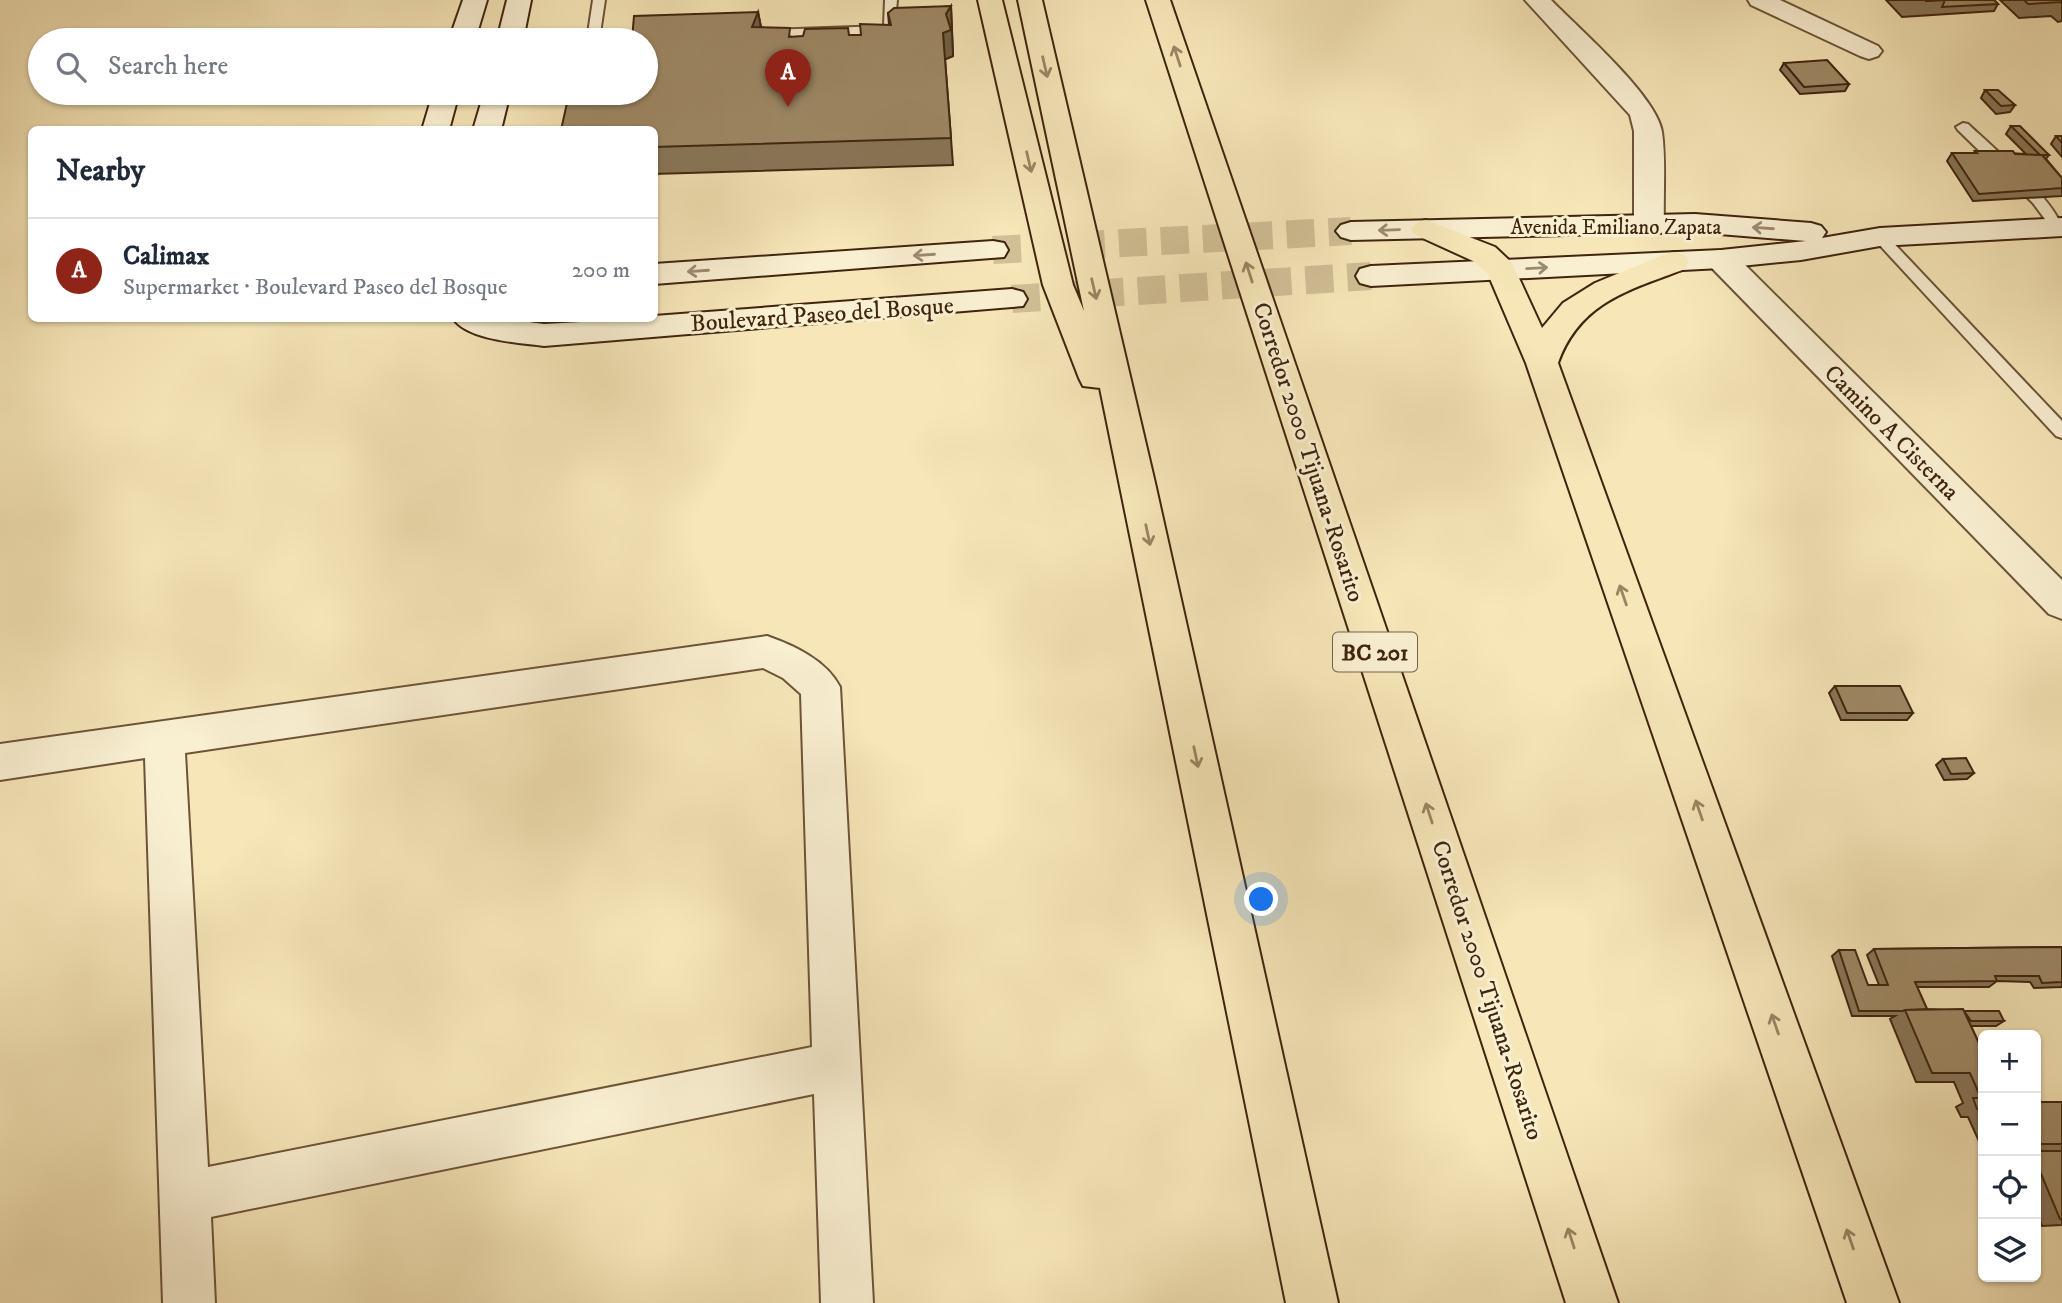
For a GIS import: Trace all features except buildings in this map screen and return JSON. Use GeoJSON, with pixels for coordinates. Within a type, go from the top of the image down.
{"type":"FeatureCollection","features":[{"type":"Feature","properties":{"kind":"highway"},"geometry":{"type":"LineString","coordinates":[[990,0],[1058,285],[1138,483]]}},
{"type":"Feature","properties":{"kind":"highway"},"geometry":{"type":"LineString","coordinates":[[1030,0],[1138,483],[1312,1303]]}},
{"type":"Feature","properties":{"kind":"highway","name":"Corredor 2000 Tijuana-Rosarito"},"geometry":{"type":"LineString","coordinates":[[1158,0],[1592,1303]]}},
{"type":"Feature","properties":{"kind":"highway"},"geometry":{"type":"LineString","coordinates":[[1426,229],[1484,254],[1501,270],[1542,363],[1873,1303]]}},
{"type":"Feature","properties":{"kind":"highway"},"geometry":{"type":"LineString","coordinates":[[1542,363],[1553,336],[1568,317],[1588,301],[1618,285],[1674,262]]}},
{"type":"Feature","properties":{"kind":"street"},"geometry":{"type":"LineString","coordinates":[[466,28],[475,0]]}},
{"type":"Feature","properties":{"kind":"street"},"geometry":{"type":"LineString","coordinates":[[513,28],[519,0]]}},
{"type":"Feature","properties":{"kind":"street"},"geometry":{"type":"LineString","coordinates":[[1537,0],[1643,114],[1648,131],[1649,224]]}},
{"type":"Feature","properties":{"kind":"street"},"geometry":{"type":"LineString","coordinates":[[1760,0],[1869,51]]}},
{"type":"Feature","properties":{"kind":"street"},"geometry":{"type":"LineString","coordinates":[[436,126],[442,105]]}},
{"type":"Feature","properties":{"kind":"street"},"geometry":{"type":"LineString","coordinates":[[488,126],[494,105]]}},
{"type":"Feature","properties":{"kind":"street","name":"Avenida Emiliano Zapata"},"geometry":{"type":"LineString","coordinates":[[1351,231],[1695,223],[1880,237]]}},
{"type":"Feature","properties":{"kind":"street","name":"Avenida Emiliano Zapata"},"geometry":{"type":"LineString","coordinates":[[1371,276],[1721,259],[1801,251],[1880,237],[2060,227]]}},
{"type":"Feature","properties":{"kind":"street"},"geometry":{"type":"LineString","coordinates":[[658,274],[993,250]]}},
{"type":"Feature","properties":{"kind":"street","name":"Camino A Cisterna"},"geometry":{"type":"LineString","coordinates":[[1721,259],[2062,604]]}},
{"type":"Feature","properties":{"kind":"street","name":"Boulevard Paseo del Bosque"},"geometry":{"type":"LineString","coordinates":[[478,322],[499,330],[544,335],[1012,299]]}},
{"type":"Feature","properties":{"kind":"street"},"geometry":{"type":"LineString","coordinates":[[0,762],[767,652],[797,667],[820,687],[847,1303]]}},
{"type":"Feature","properties":{"kind":"street"},"geometry":{"type":"LineString","coordinates":[[164,738],[189,1303]]}},
{"type":"Feature","properties":{"kind":"street"},"geometry":{"type":"LineString","coordinates":[[184,1197],[837,1066]]}},
{"type":"Feature","properties":{"kind":"lane"},"geometry":{"type":"LineString","coordinates":[[595,28],[599,0]]}},
{"type":"Feature","properties":{"kind":"lane"},"geometry":{"type":"LineString","coordinates":[[759,34],[890,30],[891,0]]}},
{"type":"Feature","properties":{"kind":"lane"},"geometry":{"type":"LineString","coordinates":[[1963,127],[2038,200],[2060,227]]}},
{"type":"Feature","properties":{"kind":"lane"},"geometry":{"type":"LineString","coordinates":[[1880,237],[2062,432]]}},
{"type":"Feature","properties":{"kind":"tunnel"},"geometry":{"type":"LineString","coordinates":[[993,250],[1351,231]]}},
{"type":"Feature","properties":{"kind":"tunnel"},"geometry":{"type":"LineString","coordinates":[[1012,299],[1371,276]]}},
{"type":"Feature","properties":{"kind":"place","name":"Calimax"},"geometry":{"type":"Point","coordinates":[788,107]}}]}
